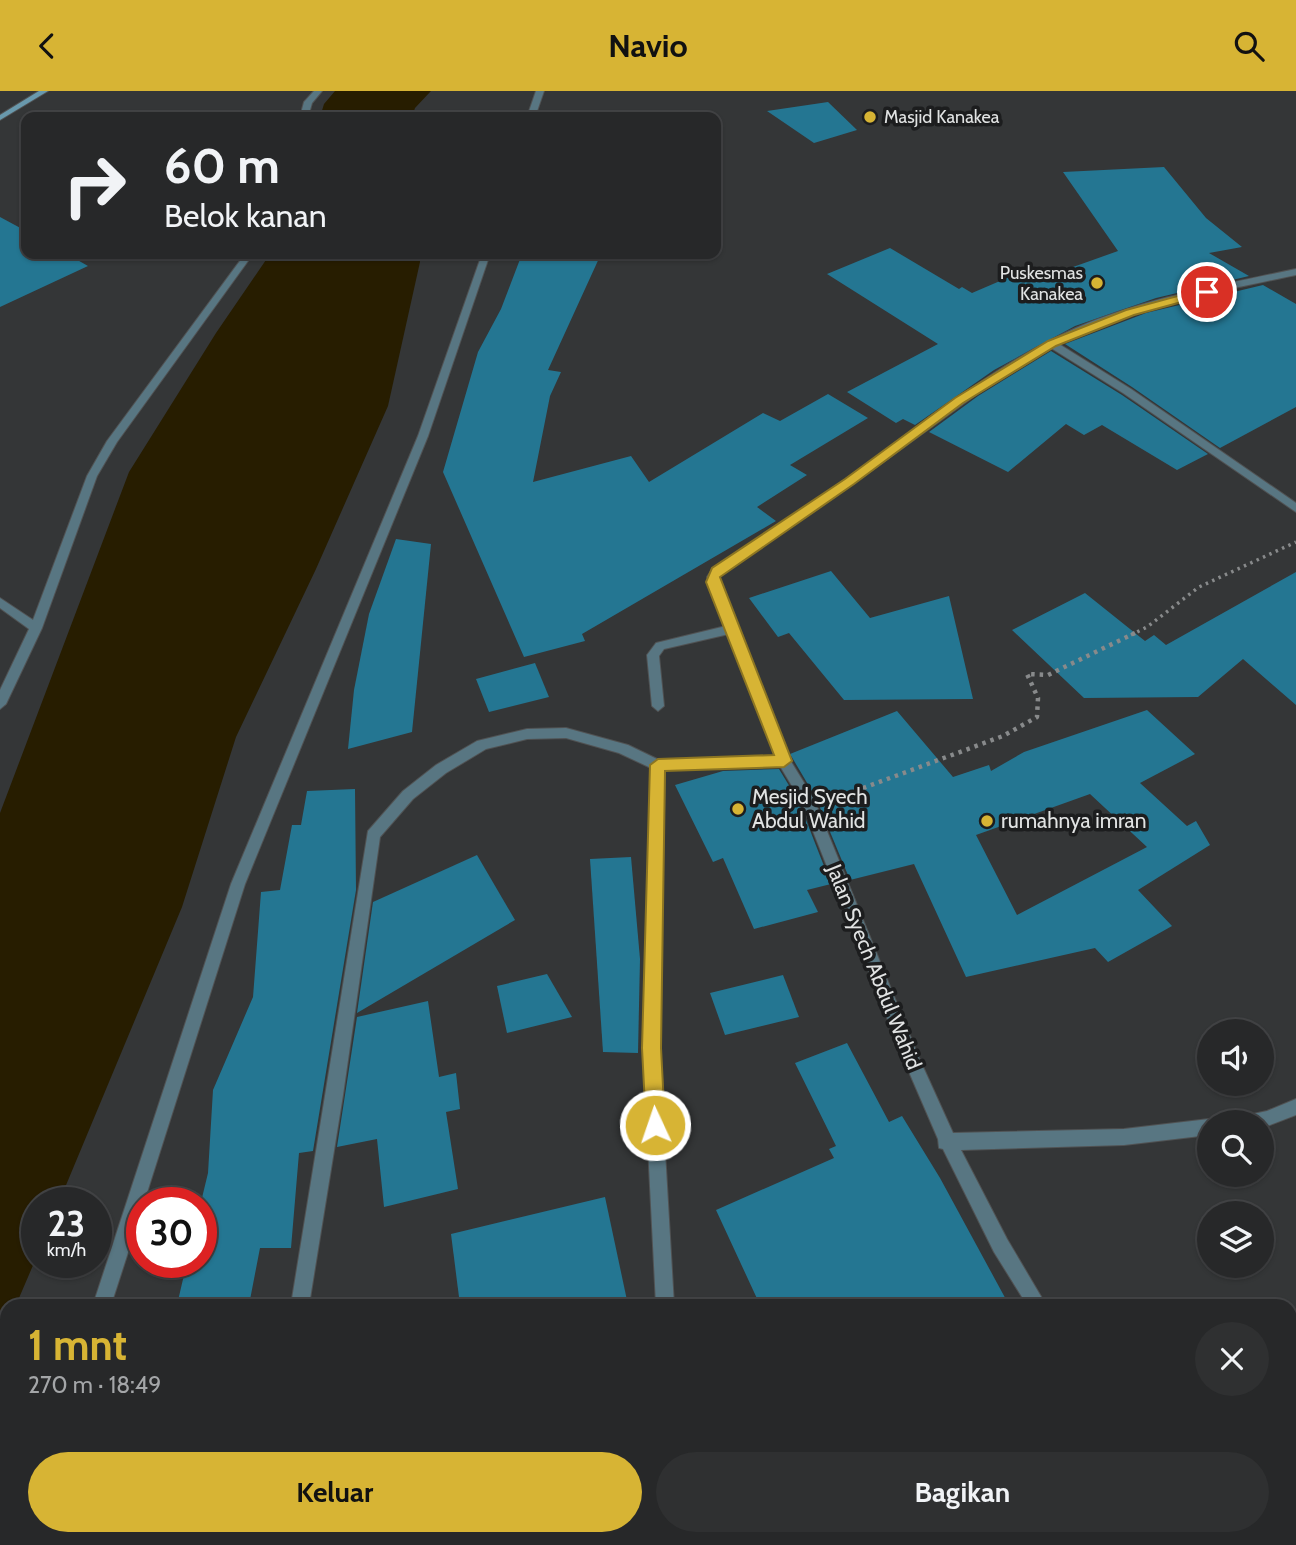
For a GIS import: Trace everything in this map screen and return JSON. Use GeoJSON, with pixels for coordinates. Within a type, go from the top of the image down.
{"type":"FeatureCollection","features":[{"type":"Feature","properties":{"kind":"main road"},"geometry":{"type":"LineString","coordinates":[[0,118],[44,91]]}},
{"type":"Feature","properties":{"kind":"street"},"geometry":{"type":"LineString","coordinates":[[305,112],[308,102],[318,91]]}},
{"type":"Feature","properties":{"kind":"street"},"geometry":{"type":"LineString","coordinates":[[533,112],[540,91]]}},
{"type":"Feature","properties":{"kind":"street"},"geometry":{"type":"LineString","coordinates":[[0,704],[36,628],[92,476],[112,441],[245,259]]}},
{"type":"Feature","properties":{"kind":"street"},"geometry":{"type":"LineString","coordinates":[[104,1299],[238,884],[424,436],[484,259]]}},
{"type":"Feature","properties":{"kind":"street","name":"Jalan Syech Abdul Wahid"},"geometry":{"type":"LineString","coordinates":[[1033,1299],[998,1246],[945,1142],[807,799],[784,761],[713,582],[717,571],[849,482],[959,401],[1052,344],[1152,306],[1296,272]]}},
{"type":"Feature","properties":{"kind":"street"},"geometry":{"type":"LineString","coordinates":[[1052,344],[1127,391],[1296,508]]}},
{"type":"Feature","properties":{"kind":"street"},"geometry":{"type":"LineString","coordinates":[[0,602],[36,628]]}},
{"type":"Feature","properties":{"kind":"street"},"geometry":{"type":"LineString","coordinates":[[659,706],[653,655],[655,650],[660,646],[732,629]]}},
{"type":"Feature","properties":{"kind":"street"},"geometry":{"type":"LineString","coordinates":[[301,1299],[335,1095],[373,835],[408,795],[441,769],[482,744],[527,734],[566,733],[623,749],[658,765],[784,761]]}},
{"type":"Feature","properties":{"kind":"street"},"geometry":{"type":"LineString","coordinates":[[658,765],[651,1048],[665,1299]]}},
{"type":"Feature","properties":{"kind":"street"},"geometry":{"type":"LineString","coordinates":[[1274,1116],[1296,1107]]}},
{"type":"Feature","properties":{"kind":"street"},"geometry":{"type":"LineString","coordinates":[[945,1142],[1124,1137],[1197,1128]]}},
{"type":"Feature","properties":{"kind":"path"},"geometry":{"type":"LineString","coordinates":[[807,799],[845,797],[1003,736],[1037,717],[1038,698],[1027,674],[1048,675],[1079,662],[1147,627],[1199,587],[1296,541]]}},
{"type":"Feature","properties":{"kind":"shaded area"},"geometry":{"type":"Polygon","coordinates":[[[335,91],[431,91],[414,112],[322,112],[324,104],[335,91]]]}},
{"type":"Feature","properties":{"kind":"shaded area"},"geometry":{"type":"Polygon","coordinates":[[[267,259],[420,259],[388,406],[316,569],[236,737],[182,907],[65,1187],[21,1187],[21,1278],[28,1278],[19,1299],[0,1299],[0,813],[129,472],[216,333],[267,259]]]}},
{"type":"Feature","properties":{"kind":"building"},"geometry":{"type":"Polygon","coordinates":[[[828,102],[857,130],[814,143],[767,111],[828,102]]]}},
{"type":"Feature","properties":{"kind":"building"},"geometry":{"type":"Polygon","coordinates":[[[1164,167],[1206,218],[1242,247],[1209,253],[1249,276],[1156,298],[1075,326],[994,370],[915,425],[903,419],[896,423],[847,392],[938,344],[827,274],[890,248],[959,289],[962,287],[972,293],[1030,268],[1045,277],[1118,251],[1063,172],[1164,167]]]}},
{"type":"Feature","properties":{"kind":"building"},"geometry":{"type":"Polygon","coordinates":[[[0,217],[21,228],[21,259],[76,259],[88,266],[0,307],[0,217]]]}},
{"type":"Feature","properties":{"kind":"building"},"geometry":{"type":"Polygon","coordinates":[[[520,259],[599,259],[548,370],[561,372],[550,396],[533,482],[631,456],[649,482],[763,413],[780,421],[828,394],[868,418],[790,465],[807,475],[757,507],[776,521],[582,634],[585,641],[524,657],[443,472],[478,352],[501,309],[520,259]]]}},
{"type":"Feature","properties":{"kind":"building"},"geometry":{"type":"Polygon","coordinates":[[[1263,285],[1296,304],[1296,407],[1220,448],[1065,344],[1146,313],[1263,285]]]}},
{"type":"Feature","properties":{"kind":"building"},"geometry":{"type":"Polygon","coordinates":[[[1051,351],[1122,395],[1208,454],[1177,470],[1102,425],[1084,435],[1066,424],[1008,472],[929,432],[978,396],[1051,351]]]}},
{"type":"Feature","properties":{"kind":"building"},"geometry":{"type":"Polygon","coordinates":[[[396,539],[431,544],[412,732],[348,749],[354,690],[369,614],[396,539]]]}},
{"type":"Feature","properties":{"kind":"building"},"geometry":{"type":"Polygon","coordinates":[[[831,571],[870,618],[949,596],[973,699],[844,700],[789,633],[778,637],[749,598],[831,571]]]}},
{"type":"Feature","properties":{"kind":"building"},"geometry":{"type":"Polygon","coordinates":[[[1296,572],[1296,705],[1243,659],[1198,697],[1084,698],[1012,630],[1085,593],[1145,641],[1154,635],[1166,645],[1296,572]]]}},
{"type":"Feature","properties":{"kind":"building"},"geometry":{"type":"Polygon","coordinates":[[[535,663],[549,697],[489,712],[476,679],[535,663]]]}},
{"type":"Feature","properties":{"kind":"building"},"geometry":{"type":"Polygon","coordinates":[[[1147,710],[1195,754],[1140,783],[1187,826],[1196,821],[1210,845],[1138,890],[1172,926],[1108,962],[1095,948],[966,977],[914,864],[850,880],[816,798],[790,754],[897,711],[953,777],[989,765],[991,771],[1024,752],[1147,710]],[[1090,794],[976,835],[1017,915],[1147,847],[1090,794]]]}},
{"type":"Feature","properties":{"kind":"building"},"geometry":{"type":"Polygon","coordinates":[[[779,769],[799,802],[831,884],[807,890],[818,912],[754,929],[723,858],[713,862],[675,785],[723,771],[779,769]]]}},
{"type":"Feature","properties":{"kind":"building"},"geometry":{"type":"Polygon","coordinates":[[[355,789],[356,890],[313,1151],[299,1153],[291,1248],[260,1248],[250,1299],[178,1299],[183,1278],[217,1278],[217,1187],[205,1187],[208,1173],[213,1090],[253,997],[261,892],[280,890],[292,825],[301,825],[307,791],[355,789]]]}},
{"type":"Feature","properties":{"kind":"building"},"geometry":{"type":"Polygon","coordinates":[[[477,855],[515,920],[357,1013],[373,902],[477,855]]]}},
{"type":"Feature","properties":{"kind":"building"},"geometry":{"type":"Polygon","coordinates":[[[631,857],[640,959],[638,1053],[603,1052],[590,859],[631,857]]]}},
{"type":"Feature","properties":{"kind":"building"},"geometry":{"type":"Polygon","coordinates":[[[547,974],[572,1017],[507,1033],[497,986],[547,974]]]}},
{"type":"Feature","properties":{"kind":"building"},"geometry":{"type":"Polygon","coordinates":[[[783,975],[799,1017],[725,1035],[710,993],[783,975]]]}},
{"type":"Feature","properties":{"kind":"building"},"geometry":{"type":"Polygon","coordinates":[[[428,1001],[439,1077],[456,1073],[460,1109],[446,1112],[458,1189],[384,1207],[377,1139],[337,1147],[357,1017],[428,1001]]]}},
{"type":"Feature","properties":{"kind":"building"},"geometry":{"type":"Polygon","coordinates":[[[847,1043],[889,1122],[902,1116],[940,1178],[1006,1299],[757,1299],[716,1210],[834,1158],[829,1149],[836,1146],[795,1063],[847,1043]]]}},
{"type":"Feature","properties":{"kind":"building"},"geometry":{"type":"Polygon","coordinates":[[[605,1197],[627,1299],[459,1299],[451,1234],[605,1197]]]}},
{"type":"Feature","properties":{"kind":"place","name":"Masjid Kanakea"},"geometry":{"type":"Point","coordinates":[870,117]}},
{"type":"Feature","properties":{"kind":"place","name":"Puskesmas Kanakea"},"geometry":{"type":"Point","coordinates":[1097,283]}},
{"type":"Feature","properties":{"kind":"place","name":"Mesjid Syech Abdul Wahid"},"geometry":{"type":"Point","coordinates":[738,809]}},
{"type":"Feature","properties":{"kind":"place","name":"rumahnya imran"},"geometry":{"type":"Point","coordinates":[987,821]}},
{"type":"Feature","properties":{"kind":"route"},"geometry":{"type":"LineString","coordinates":[[655,1125],[651,1048],[658,765],[784,761],[713,577],[717,571],[849,482],[959,401],[1052,344],[1130,312],[1207,292]]}}]}
